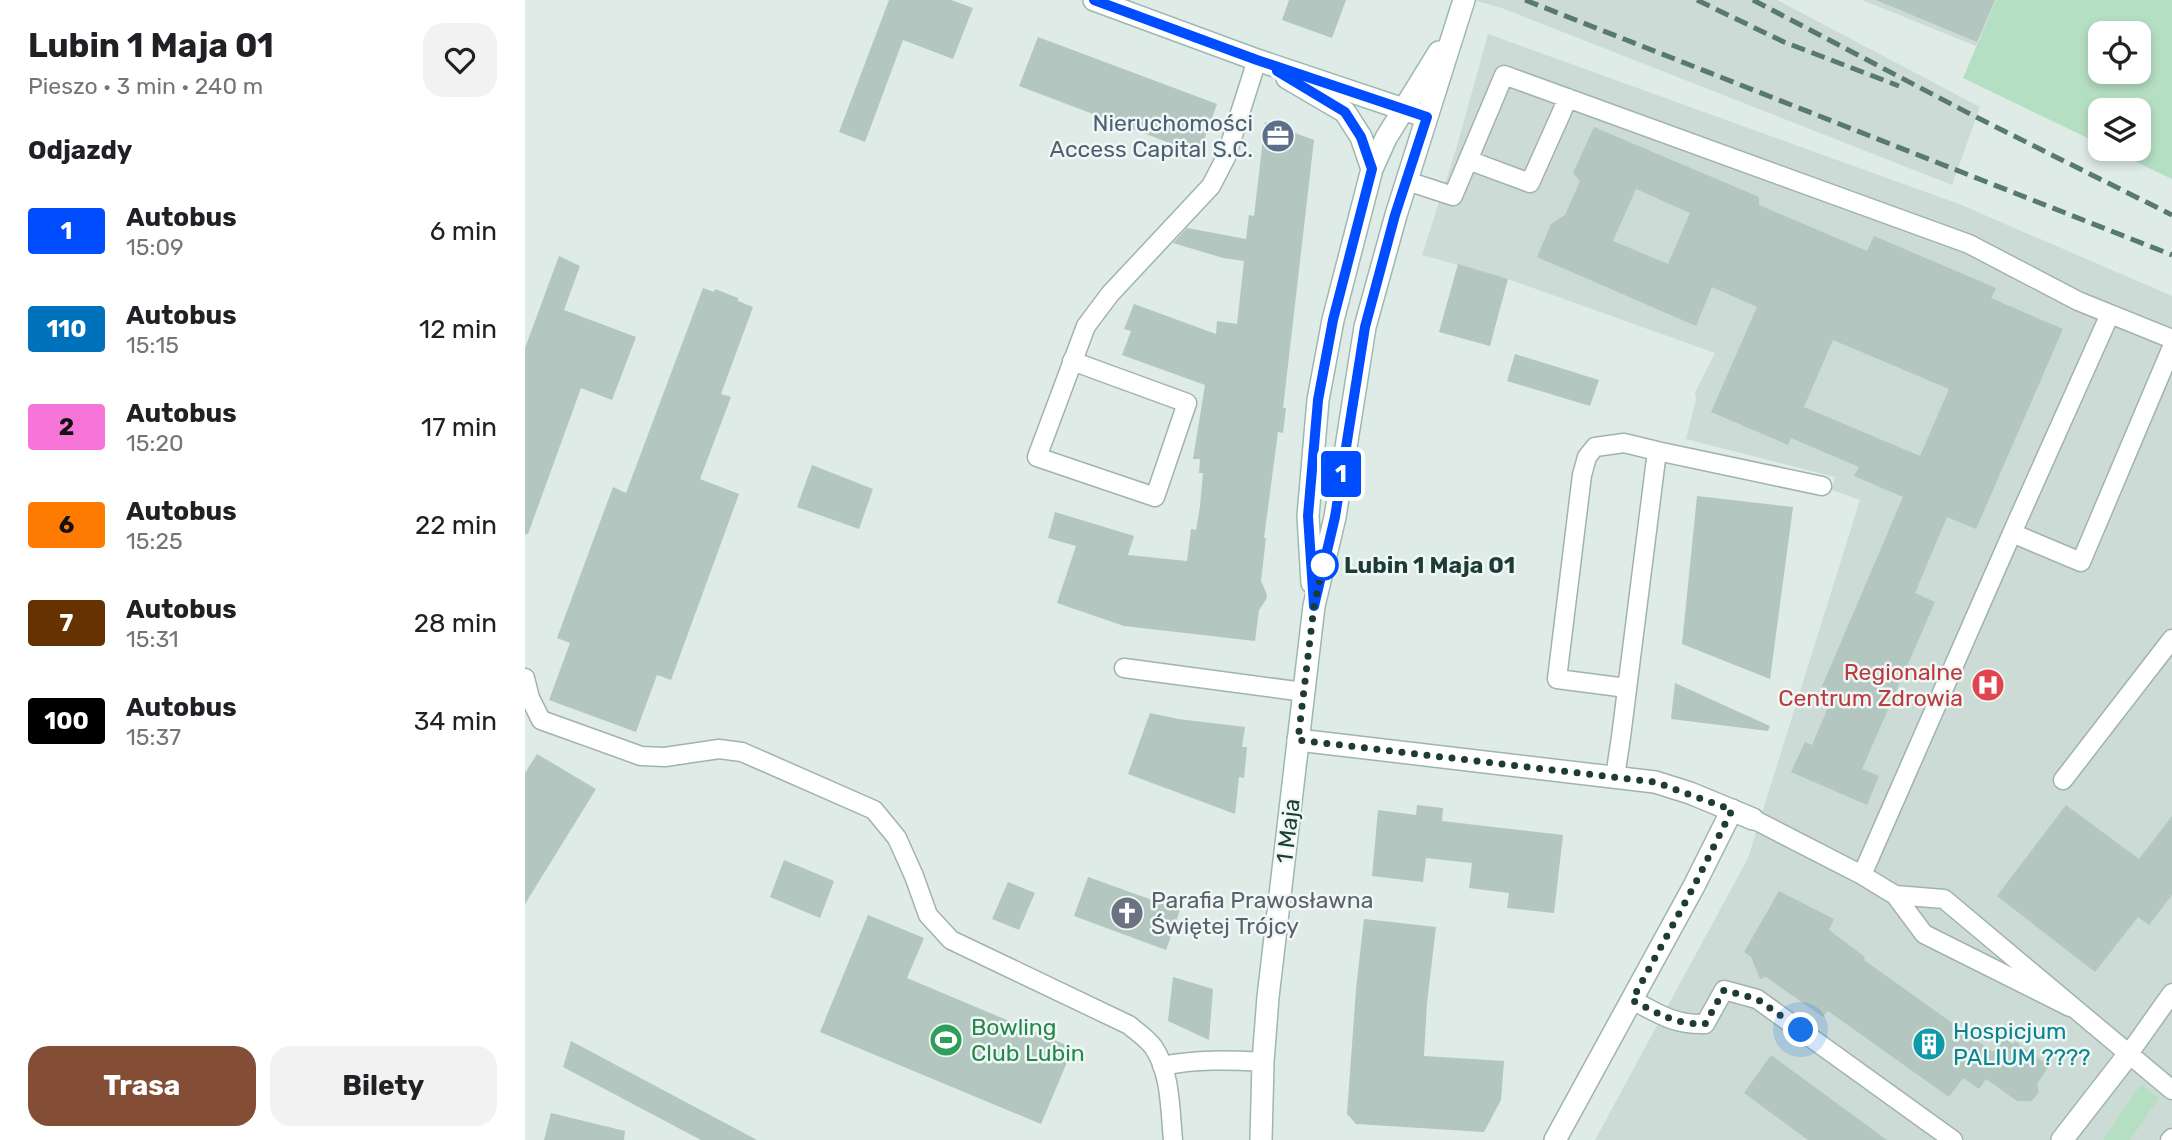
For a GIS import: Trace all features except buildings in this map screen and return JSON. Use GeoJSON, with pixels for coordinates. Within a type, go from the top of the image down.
{"type":"FeatureCollection","features":[{"type":"Feature","properties":{"kind":"street"},"geometry":{"type":"LineString","coordinates":[[1094,0],[1257,60],[1427,117]]}},
{"type":"Feature","properties":{"kind":"street","name":"1 Maja"},"geometry":{"type":"LineString","coordinates":[[1261,1140],[1268,998],[1314,606],[1335,517],[1365,327],[1407,181],[1464,0]]}},
{"type":"Feature","properties":{"kind":"street","name":"1 Maja"},"geometry":{"type":"LineString","coordinates":[[1314,606],[1308,516],[1318,400],[1333,320],[1372,169],[1386,138],[1457,22]]}},
{"type":"Feature","properties":{"kind":"street"},"geometry":{"type":"LineString","coordinates":[[1257,60],[1345,112],[1361,137],[1372,169]]}},
{"type":"Feature","properties":{"kind":"street"},"geometry":{"type":"LineString","coordinates":[[1298,740],[1664,785],[1753,819]]}},
{"type":"Feature","properties":{"kind":"street"},"geometry":{"type":"LineString","coordinates":[[1555,1140],[1694,886],[1732,810]]}},
{"type":"Feature","properties":{"kind":"street"},"geometry":{"type":"LineString","coordinates":[[2062,1140],[2127,1055]]}},
{"type":"Feature","properties":{"kind":"lane"},"geometry":{"type":"LineString","coordinates":[[1072,361],[1187,403],[1155,497],[1037,457],[1072,361],[1086,326],[1110,294],[1211,186],[1226,157],[1257,60]]}},
{"type":"Feature","properties":{"kind":"lane"},"geometry":{"type":"LineString","coordinates":[[1407,181],[1453,196],[1504,75],[1969,244],[2110,314],[2172,339]]}},
{"type":"Feature","properties":{"kind":"lane"},"geometry":{"type":"LineString","coordinates":[[1468,160],[1529,183],[1568,98]]}},
{"type":"Feature","properties":{"kind":"lane"},"geometry":{"type":"LineString","coordinates":[[1862,875],[2110,314]]}},
{"type":"Feature","properties":{"kind":"lane"},"geometry":{"type":"LineString","coordinates":[[2012,533],[2081,562],[2172,347]]}},
{"type":"Feature","properties":{"kind":"lane"},"geometry":{"type":"LineString","coordinates":[[1627,688],[1557,679],[1582,475],[1587,457],[1595,447],[1624,443],[1822,486]]}},
{"type":"Feature","properties":{"kind":"lane"},"geometry":{"type":"LineString","coordinates":[[1615,777],[1657,451]]}},
{"type":"Feature","properties":{"kind":"lane"},"geometry":{"type":"LineString","coordinates":[[2063,780],[2172,639]]}},
{"type":"Feature","properties":{"kind":"lane"},"geometry":{"type":"LineString","coordinates":[[1124,668],[1304,692]]}},
{"type":"Feature","properties":{"kind":"lane"},"geometry":{"type":"LineString","coordinates":[[525,678],[530,698],[541,720],[641,756],[665,757],[719,749],[742,752],[874,810],[897,838],[928,915],[951,940],[1129,1025],[1153,1046],[1168,1087],[1173,1140]]}},
{"type":"Feature","properties":{"kind":"lane"},"geometry":{"type":"LineString","coordinates":[[1753,819],[1895,895],[1924,934],[2070,1007]]}},
{"type":"Feature","properties":{"kind":"lane"},"geometry":{"type":"LineString","coordinates":[[1895,895],[1944,899],[2172,1090]]}},
{"type":"Feature","properties":{"kind":"lane"},"geometry":{"type":"LineString","coordinates":[[1632,1000],[1671,1021],[1705,1024],[1724,990],[1757,999],[1953,1140]]}},
{"type":"Feature","properties":{"kind":"lane"},"geometry":{"type":"LineString","coordinates":[[2127,1055],[2172,993]]}},
{"type":"Feature","properties":{"kind":"lane"},"geometry":{"type":"LineString","coordinates":[[1162,1066],[1212,1060],[1263,1062]]}},
{"type":"Feature","properties":{"kind":"shaded area"},"geometry":{"type":"Polygon","coordinates":[[[1473,0],[1777,0],[1980,107],[1952,185],[1502,8],[1473,0]]]}},
{"type":"Feature","properties":{"kind":"shaded area"},"geometry":{"type":"Polygon","coordinates":[[[1862,0],[1996,0],[1976,46],[1862,0]]]}},
{"type":"Feature","properties":{"kind":"shaded area"},"geometry":{"type":"Polygon","coordinates":[[[1488,34],[1959,204],[2172,296],[2172,1140],[1595,1140],[1748,858],[1860,500],[1832,490],[1835,477],[1686,439],[1696,400],[1695,393],[1715,353],[1508,279],[1422,255],[1457,146],[1488,34]]]}},
{"type":"Feature","properties":{"kind":"green space"},"geometry":{"type":"Polygon","coordinates":[[[1996,0],[2172,0],[2172,179],[2134,161],[2151,161],[2151,98],[2088,98],[2088,138],[1963,78],[1996,0]]]}},
{"type":"Feature","properties":{"kind":"green space"},"geometry":{"type":"Polygon","coordinates":[[[2141,1084],[2159,1098],[2130,1140],[2103,1140],[2141,1084]]]}},
{"type":"Feature","properties":{"kind":"railway"},"geometry":{"type":"LineString","coordinates":[[1525,0],[2172,255]]}},
{"type":"Feature","properties":{"kind":"railway"},"geometry":{"type":"LineString","coordinates":[[1697,0],[1784,42],[1899,86]]}},
{"type":"Feature","properties":{"kind":"railway"},"geometry":{"type":"LineString","coordinates":[[1753,0],[1972,115],[2172,215]]}},
{"type":"Feature","properties":{"kind":"bus line","name":"1"},"geometry":{"type":"LineString","coordinates":[[1094,0],[1257,60],[1427,117],[1395,215],[1365,327],[1335,517],[1314,606],[1308,516],[1318,400],[1333,320],[1372,169],[1361,137],[1345,112],[1277,71]]}},
{"type":"Feature","properties":{"kind":"place","name":"Nieruchomości Access Capital S.C."},"geometry":{"type":"Point","coordinates":[1278,136]}},
{"type":"Feature","properties":{"kind":"place","name":"Lubin 1 Maja 01"},"geometry":{"type":"Point","coordinates":[1323,565]}},
{"type":"Feature","properties":{"kind":"place","name":"Regionalne Centrum Zdrowia"},"geometry":{"type":"Point","coordinates":[1988,685]}},
{"type":"Feature","properties":{"kind":"place","name":"Parafia Prawosławna Świętej Trójcy"},"geometry":{"type":"Point","coordinates":[1127,913]}},
{"type":"Feature","properties":{"kind":"place","name":"Bowling Club Lubin"},"geometry":{"type":"Point","coordinates":[946,1040]}},
{"type":"Feature","properties":{"kind":"place","name":"Hospicjum PALIUM ????"},"geometry":{"type":"Point","coordinates":[1929,1044]}},
{"type":"Feature","properties":{"kind":"route"},"geometry":{"type":"LineString","coordinates":[[1323,565],[1324,561],[1314,606],[1298,740],[1655,782],[1732,810],[1632,1000],[1671,1021],[1705,1024],[1724,990],[1757,999],[1801,1030]]}}]}
